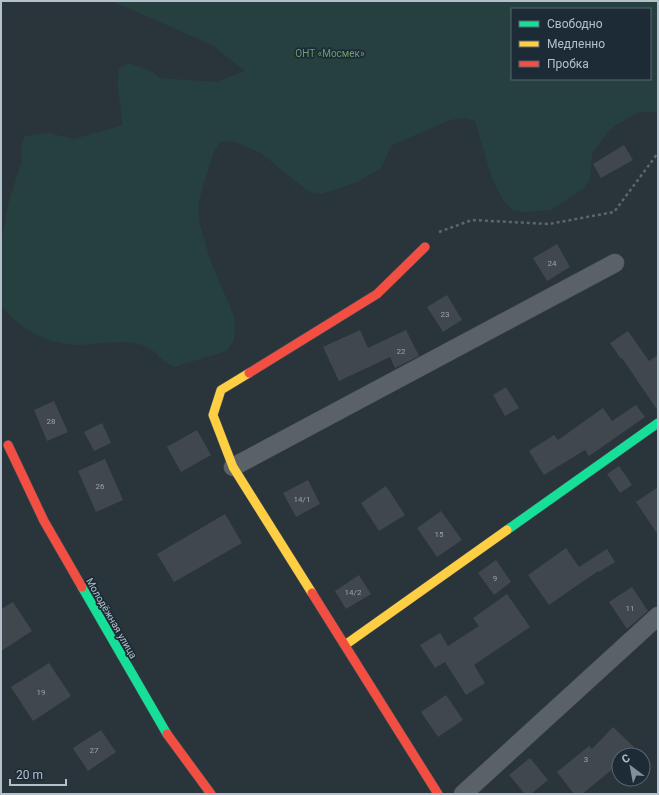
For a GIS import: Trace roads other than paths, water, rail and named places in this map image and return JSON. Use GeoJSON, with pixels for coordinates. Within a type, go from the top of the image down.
{"type":"FeatureCollection","features":[{"type":"Feature","properties":{"kind":"street"},"geometry":{"type":"LineString","coordinates":[[425,247],[377,294],[221,390],[214,415],[233,467],[438,794]]}},
{"type":"Feature","properties":{"kind":"street"},"geometry":{"type":"LineString","coordinates":[[233,467],[615,263]]}},
{"type":"Feature","properties":{"kind":"street"},"geometry":{"type":"LineString","coordinates":[[345,645],[658,423]]}},
{"type":"Feature","properties":{"kind":"street","name":"Молодёжная улица"},"geometry":{"type":"LineString","coordinates":[[8,445],[44,521],[165,732],[211,794]]}},
{"type":"Feature","properties":{"kind":"street"},"geometry":{"type":"LineString","coordinates":[[462,794],[658,616]]}},
{"type":"Feature","properties":{"kind":"park label","name":"ОНТ «Мосмек»"},"geometry":{"type":"Point","coordinates":[330,53]}}]}
